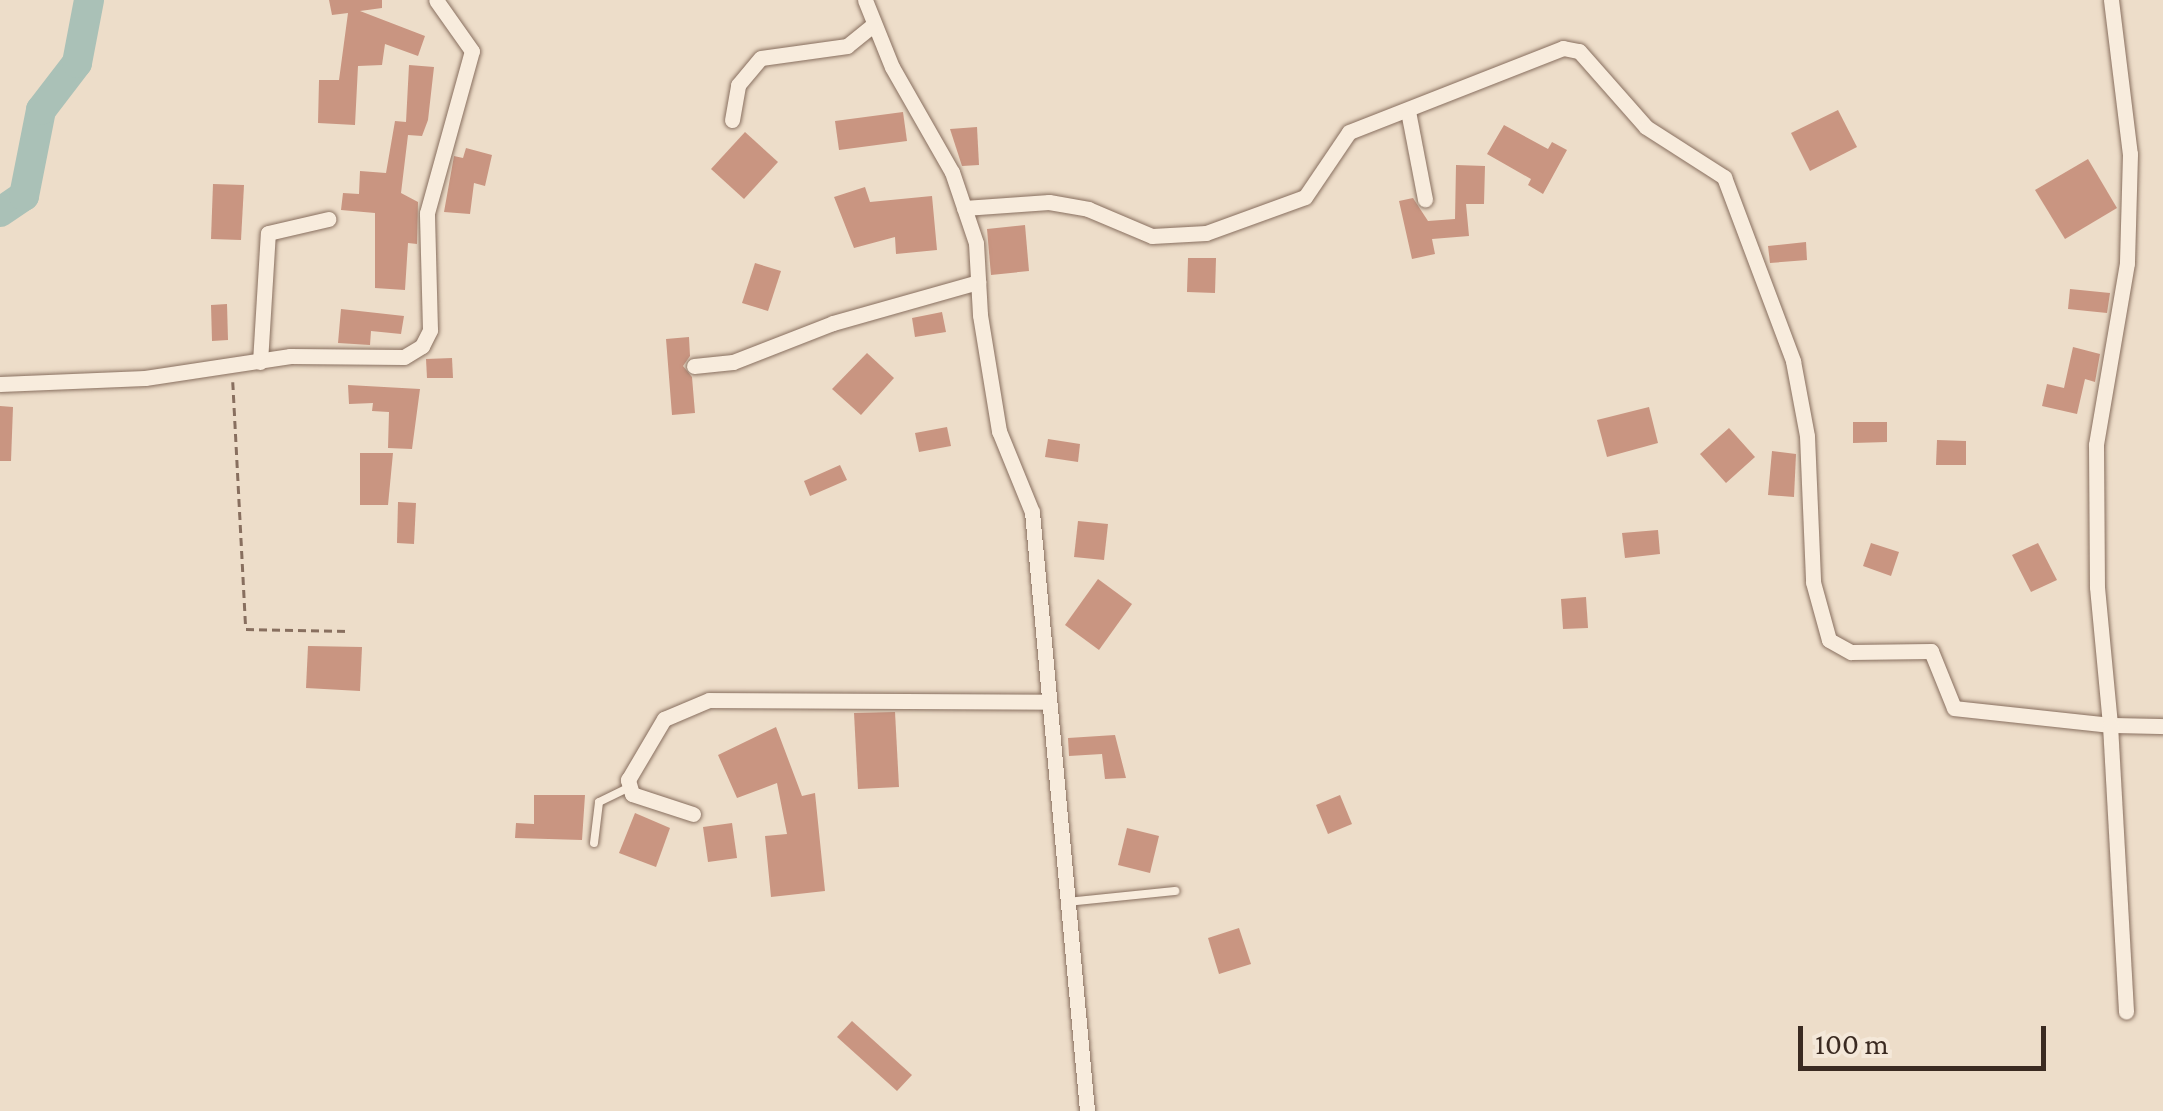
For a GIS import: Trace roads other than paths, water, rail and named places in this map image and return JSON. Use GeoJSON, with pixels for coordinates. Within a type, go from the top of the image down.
{"type":"FeatureCollection","features":[{"type":"Feature","properties":{"kind":"street"},"geometry":{"type":"LineString","coordinates":[[0,384],[145,378],[260,362],[404,357],[427,338],[427,213],[472,51],[436,0]]}},
{"type":"Feature","properties":{"kind":"street"},"geometry":{"type":"LineString","coordinates":[[865,0],[964,208],[976,243],[999,431],[1032,512],[1087,1111]]}},
{"type":"Feature","properties":{"kind":"street"},"geometry":{"type":"LineString","coordinates":[[2110,0],[2130,154],[2128,262],[2096,445],[2093,508],[2126,1012]]}},
{"type":"Feature","properties":{"kind":"street"},"geometry":{"type":"LineString","coordinates":[[732,120],[738,85],[751,65],[786,50],[848,46],[874,24]]}},
{"type":"Feature","properties":{"kind":"street"},"geometry":{"type":"LineString","coordinates":[[964,208],[1049,202],[1088,209],[1152,236],[1206,234],[1305,197],[1349,132],[1574,49],[1646,127],[1724,177],[1793,361],[1806,436],[1814,582],[1829,640],[1851,652],[1931,652],[1954,708],[2110,725],[2163,726]]}},
{"type":"Feature","properties":{"kind":"street"},"geometry":{"type":"LineString","coordinates":[[1408,111],[1425,199]]}},
{"type":"Feature","properties":{"kind":"street"},"geometry":{"type":"LineString","coordinates":[[260,362],[268,233],[328,219]]}},
{"type":"Feature","properties":{"kind":"street"},"geometry":{"type":"LineString","coordinates":[[694,366],[732,362],[833,322],[978,282]]}},
{"type":"Feature","properties":{"kind":"street"},"geometry":{"type":"LineString","coordinates":[[693,814],[628,788],[635,761],[664,719],[708,700],[1048,702]]}},
{"type":"Feature","properties":{"kind":"lane"},"geometry":{"type":"LineString","coordinates":[[594,843],[599,802],[628,788]]}},
{"type":"Feature","properties":{"kind":"lane"},"geometry":{"type":"LineString","coordinates":[[1066,902],[1175,891]]}},
{"type":"Feature","properties":{"kind":"waterway"},"geometry":{"type":"LineString","coordinates":[[0,212],[24,196],[41,110],[77,63],[89,0]]}}]}
